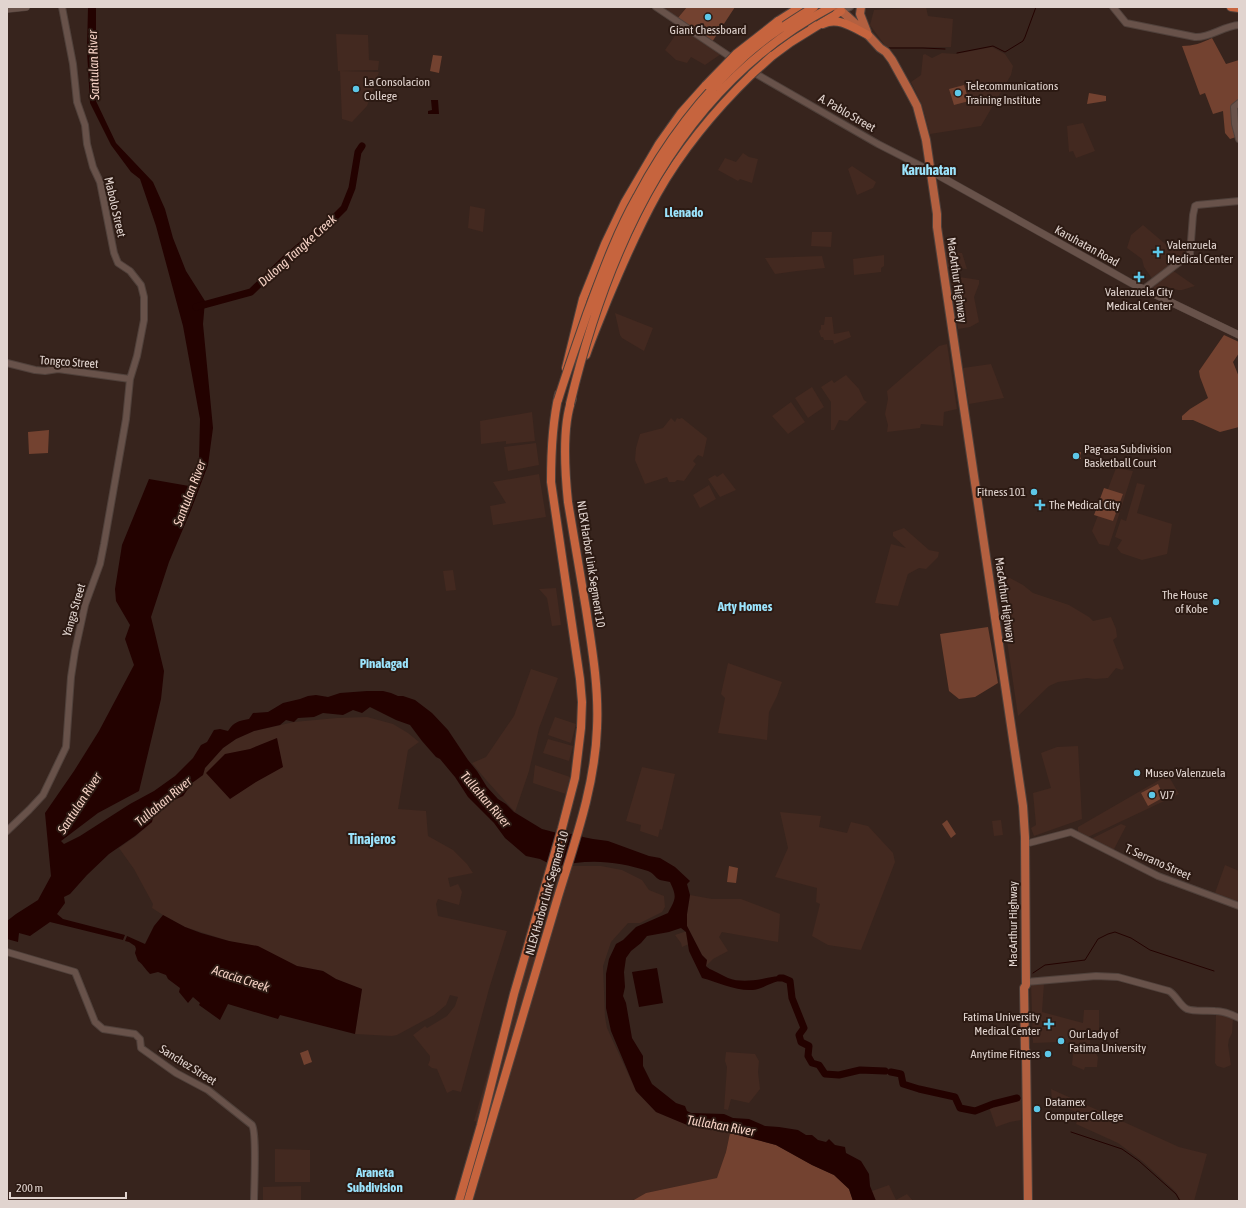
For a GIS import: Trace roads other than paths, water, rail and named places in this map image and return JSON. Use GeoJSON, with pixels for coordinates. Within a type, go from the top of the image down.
{"type":"FeatureCollection","features":[{"type":"Feature","properties":{"kind":"highway","name":"NLEX Harbor Link Segment 10"},"geometry":{"type":"LineString","coordinates":[[460,1201],[514,994],[562,828],[575,778],[580,747],[582,702],[580,679],[551,482],[552,436],[558,400],[594,295],[617,238],[637,197],[672,138],[699,103],[746,56],[782,27],[814,7]]}},
{"type":"Feature","properties":{"kind":"highway","name":"NLEX Harbor Link Segment 10"},"geometry":{"type":"LineString","coordinates":[[468,1201],[578,833],[590,782],[596,746],[597,702],[592,648],[568,502],[566,481],[566,437],[570,404],[584,350],[617,255],[643,201],[678,143],[719,92],[751,61],[786,34],[831,7]]}},
{"type":"Feature","properties":{"kind":"highway"},"geometry":{"type":"LineString","coordinates":[[861,7],[860,14],[868,35]]}},
{"type":"Feature","properties":{"kind":"highway"},"geometry":{"type":"LineString","coordinates":[[1232,7],[1239,8]]}},
{"type":"Feature","properties":{"kind":"highway"},"geometry":{"type":"LineString","coordinates":[[558,400],[583,299],[605,244],[625,202],[659,144],[681,113],[706,85],[736,54],[778,21],[796,8],[802,9],[810,13],[812,21],[809,30]]}},
{"type":"Feature","properties":{"kind":"highway"},"geometry":{"type":"LineString","coordinates":[[570,404],[588,351],[622,266],[658,192],[686,150],[727,100],[752,74],[790,42],[839,9]]}},
{"type":"Feature","properties":{"kind":"highway","name":"MacArthur Highway"},"geometry":{"type":"LineString","coordinates":[[839,9],[880,48],[882,56],[909,97],[914,107],[920,128],[929,170],[934,214],[937,221],[958,373],[1023,806],[1025,844],[1026,984],[1024,988],[1028,1201]]}},
{"type":"Feature","properties":{"kind":"highway"},"geometry":{"type":"LineString","coordinates":[[809,30],[827,22],[836,21],[868,35]]}},
{"type":"Feature","properties":{"kind":"main road"},"geometry":{"type":"LineString","coordinates":[[7,9],[26,7]]}},
{"type":"Feature","properties":{"kind":"main road","name":"Karuhatan Road"},"geometry":{"type":"LineString","coordinates":[[929,170],[1144,289],[1239,335]]}},
{"type":"Feature","properties":{"kind":"street","name":"Mabolo Street"},"geometry":{"type":"LineString","coordinates":[[62,7],[73,64],[77,102],[85,125],[92,167],[100,182],[114,253],[118,263],[130,271],[141,285],[144,296],[144,320],[137,356],[130,379]]}},
{"type":"Feature","properties":{"kind":"street"},"geometry":{"type":"LineString","coordinates":[[656,7],[729,56]]}},
{"type":"Feature","properties":{"kind":"street"},"geometry":{"type":"LineString","coordinates":[[839,9],[850,7]]}},
{"type":"Feature","properties":{"kind":"street"},"geometry":{"type":"LineString","coordinates":[[1113,7],[1126,24],[1194,37],[1203,37],[1231,26],[1239,25]]}},
{"type":"Feature","properties":{"kind":"street","name":"A. Pablo Street"},"geometry":{"type":"LineString","coordinates":[[758,75],[878,144],[929,170]]}},
{"type":"Feature","properties":{"kind":"street"},"geometry":{"type":"LineString","coordinates":[[1239,103],[1234,107],[1235,124],[1239,139]]}},
{"type":"Feature","properties":{"kind":"street"},"geometry":{"type":"LineString","coordinates":[[1144,289],[1190,254],[1195,206],[1239,201]]}},
{"type":"Feature","properties":{"kind":"street","name":"Tongco Street"},"geometry":{"type":"LineString","coordinates":[[7,363],[35,370],[45,371],[58,369],[130,379]]}},
{"type":"Feature","properties":{"kind":"street","name":"Yanga Street"},"geometry":{"type":"LineString","coordinates":[[7,831],[43,795],[66,747],[71,677],[75,651],[85,606],[100,564],[126,420],[130,379]]}},
{"type":"Feature","properties":{"kind":"street","name":"T. Serrano Street"},"geometry":{"type":"LineString","coordinates":[[1025,844],[1071,832],[1158,876],[1239,906]]}},
{"type":"Feature","properties":{"kind":"street","name":"Sanchez Street"},"geometry":{"type":"LineString","coordinates":[[7,952],[75,972],[95,1022],[98,1025],[103,1029],[135,1034],[140,1039],[141,1048],[176,1073],[208,1090],[253,1126],[255,1147],[254,1201]]}},
{"type":"Feature","properties":{"kind":"street"},"geometry":{"type":"LineString","coordinates":[[1026,984],[1089,976],[1118,977],[1169,991],[1186,1009],[1224,1012],[1239,1018]]}},
{"type":"Feature","properties":{"kind":"water"},"geometry":{"type":"Polygon","coordinates":[[[88,7],[96,7],[96,101],[116,143],[153,182],[165,209],[173,238],[186,271],[205,301],[203,324],[213,428],[208,465],[169,562],[151,617],[164,671],[161,699],[139,791],[98,813],[61,841],[64,844],[80,836],[130,804],[154,791],[175,776],[193,758],[201,745],[207,742],[214,730],[220,729],[228,731],[237,722],[249,719],[253,713],[268,712],[283,703],[308,696],[316,695],[328,697],[340,693],[383,691],[415,700],[432,713],[448,730],[487,787],[498,799],[514,812],[542,829],[565,835],[577,833],[583,837],[608,841],[649,856],[660,858],[675,867],[690,881],[687,884],[690,895],[687,926],[702,955],[707,960],[706,966],[708,968],[736,980],[745,981],[780,976],[790,979],[788,982],[774,982],[752,990],[727,986],[702,978],[689,951],[686,932],[681,928],[647,936],[631,951],[626,958],[624,972],[625,987],[623,996],[626,1003],[632,1038],[643,1056],[643,1066],[652,1084],[676,1103],[685,1106],[687,1111],[691,1113],[724,1114],[733,1118],[749,1119],[765,1126],[798,1130],[806,1135],[812,1135],[818,1140],[826,1142],[829,1139],[835,1145],[845,1147],[846,1153],[861,1161],[869,1174],[870,1186],[876,1201],[853,1201],[849,1189],[834,1175],[812,1165],[776,1145],[709,1127],[687,1125],[656,1112],[636,1091],[611,1031],[606,1008],[606,974],[609,959],[616,944],[623,940],[636,927],[668,913],[675,898],[670,882],[660,880],[648,871],[614,863],[579,862],[556,867],[540,859],[526,856],[505,838],[494,823],[468,797],[455,777],[422,741],[410,725],[370,707],[362,713],[353,710],[343,715],[323,713],[314,717],[298,718],[294,722],[286,720],[280,725],[254,731],[236,739],[223,748],[205,768],[203,775],[192,783],[183,796],[154,811],[152,822],[109,854],[70,894],[64,897],[65,903],[57,914],[63,919],[125,935],[123,940],[50,922],[30,936],[19,933],[18,942],[7,939],[7,921],[38,900],[51,876],[45,813],[99,731],[134,665],[125,639],[130,625],[116,601],[115,589],[122,545],[149,479],[189,486],[199,461],[200,419],[183,326],[156,226],[140,179],[131,172],[111,145],[90,103],[87,51],[88,7]]]}},
{"type":"Feature","properties":{"kind":"water"},"geometry":{"type":"Polygon","coordinates":[[[431,100],[438,100],[439,114],[428,114],[428,111],[432,110],[431,100]]]}},
{"type":"Feature","properties":{"kind":"water"},"geometry":{"type":"Polygon","coordinates":[[[277,738],[283,767],[230,799],[206,773],[225,754],[250,749],[277,738]]]}},
{"type":"Feature","properties":{"kind":"water","name":"Acacia Creek"},"geometry":{"type":"Polygon","coordinates":[[[163,915],[185,927],[201,933],[229,941],[258,946],[297,966],[323,971],[336,979],[362,989],[355,1034],[280,1015],[278,1019],[228,1004],[220,1020],[199,1005],[200,1003],[193,997],[188,1003],[179,992],[180,988],[168,979],[166,975],[158,972],[150,974],[138,961],[135,953],[135,946],[125,941],[127,936],[145,944],[154,926],[163,915]]]}},
{"type":"Feature","properties":{"kind":"water"},"geometry":{"type":"Polygon","coordinates":[[[657,968],[663,1003],[639,1007],[632,972],[657,968]]]}},
{"type":"Feature","properties":{"kind":"waterway"},"geometry":{"type":"LineString","coordinates":[[957,53],[993,46],[1005,52],[1023,41],[1036,7]]}},
{"type":"Feature","properties":{"kind":"waterway"},"geometry":{"type":"LineString","coordinates":[[889,48],[945,49]]}},
{"type":"Feature","properties":{"kind":"waterway","name":"Dulong Tangke Creek"},"geometry":{"type":"LineString","coordinates":[[196,307],[251,292],[285,259],[336,216],[344,208],[352,188],[358,152],[362,146]]}},
{"type":"Feature","properties":{"kind":"waterway"},"geometry":{"type":"LineString","coordinates":[[1033,973],[1045,965],[1085,960],[1098,939],[1115,932],[1131,938],[1150,950],[1214,971]]}},
{"type":"Feature","properties":{"kind":"waterway"},"geometry":{"type":"LineString","coordinates":[[780,978],[790,981],[792,998],[804,1028],[799,1035],[801,1042],[809,1046],[808,1056],[812,1063],[819,1065],[825,1074],[839,1075],[860,1070],[885,1071]]}},
{"type":"Feature","properties":{"kind":"waterway"},"geometry":{"type":"LineString","coordinates":[[891,1072],[901,1074],[903,1084],[955,1097],[960,1108],[975,1111],[993,1104],[1017,1098]]}},
{"type":"Feature","properties":{"kind":"waterway"},"geometry":{"type":"LineString","coordinates":[[1071,1132],[1122,1149],[1139,1161],[1176,1194],[1180,1201]]}},
{"type":"Feature","properties":{"kind":"place","name":"Giant Chessboard"},"geometry":{"type":"Point","coordinates":[708,17]}},
{"type":"Feature","properties":{"kind":"place","name":"La Consolacion College"},"geometry":{"type":"Point","coordinates":[356,89]}},
{"type":"Feature","properties":{"kind":"place","name":"Telecommunications Training Institute"},"geometry":{"type":"Point","coordinates":[958,93]}},
{"type":"Feature","properties":{"kind":"place","name":"Valenzuela Medical Center"},"geometry":{"type":"Point","coordinates":[1158,252]}},
{"type":"Feature","properties":{"kind":"place","name":"Valenzuela City Medical Center"},"geometry":{"type":"Point","coordinates":[1139,277]}},
{"type":"Feature","properties":{"kind":"place","name":"Pag-asa Subdivision Basketball Court"},"geometry":{"type":"Point","coordinates":[1076,456]}},
{"type":"Feature","properties":{"kind":"place","name":"Fitness 101"},"geometry":{"type":"Point","coordinates":[1034,492]}},
{"type":"Feature","properties":{"kind":"place","name":"The Medical City"},"geometry":{"type":"Point","coordinates":[1040,505]}},
{"type":"Feature","properties":{"kind":"place","name":"The House of Kobe"},"geometry":{"type":"Point","coordinates":[1216,602]}},
{"type":"Feature","properties":{"kind":"place","name":"Museo Valenzuela"},"geometry":{"type":"Point","coordinates":[1137,773]}},
{"type":"Feature","properties":{"kind":"place","name":"VJ7"},"geometry":{"type":"Point","coordinates":[1152,795]}},
{"type":"Feature","properties":{"kind":"place","name":"Fatima University Medical Center"},"geometry":{"type":"Point","coordinates":[1049,1024]}},
{"type":"Feature","properties":{"kind":"place","name":"Our Lady of Fatima University"},"geometry":{"type":"Point","coordinates":[1061,1041]}},
{"type":"Feature","properties":{"kind":"place","name":"Anytime Fitness"},"geometry":{"type":"Point","coordinates":[1048,1054]}},
{"type":"Feature","properties":{"kind":"place","name":"Datamex Computer College"},"geometry":{"type":"Point","coordinates":[1037,1109]}},
{"type":"Feature","properties":{"kind":"district","name":"Karuhatan"},"geometry":{"type":"Point","coordinates":[929,170]}},
{"type":"Feature","properties":{"kind":"district","name":"Llenado"},"geometry":{"type":"Point","coordinates":[684,212]}},
{"type":"Feature","properties":{"kind":"district","name":"Arty Homes"},"geometry":{"type":"Point","coordinates":[745,606]}},
{"type":"Feature","properties":{"kind":"district","name":"Pinalagad"},"geometry":{"type":"Point","coordinates":[384,663]}},
{"type":"Feature","properties":{"kind":"district","name":"Tinajeros"},"geometry":{"type":"Point","coordinates":[372,839]}},
{"type":"Feature","properties":{"kind":"district","name":"Araneta Subdivision"},"geometry":{"type":"Point","coordinates":[375,1180]}},
{"type":"Feature","properties":{"kind":"water label","name":"Santulan River"},"geometry":{"type":"Point","coordinates":[93,65]}},
{"type":"Feature","properties":{"kind":"water label","name":"Santulan River"},"geometry":{"type":"Point","coordinates":[189,493]}},
{"type":"Feature","properties":{"kind":"water label","name":"Tullahan River"},"geometry":{"type":"Point","coordinates":[486,799]}},
{"type":"Feature","properties":{"kind":"water label","name":"Tullahan River"},"geometry":{"type":"Point","coordinates":[163,801]}},
{"type":"Feature","properties":{"kind":"water label","name":"Santulan River"},"geometry":{"type":"Point","coordinates":[79,803]}},
{"type":"Feature","properties":{"kind":"water label","name":"Tullahan River"},"geometry":{"type":"Point","coordinates":[721,1125]}}]}
